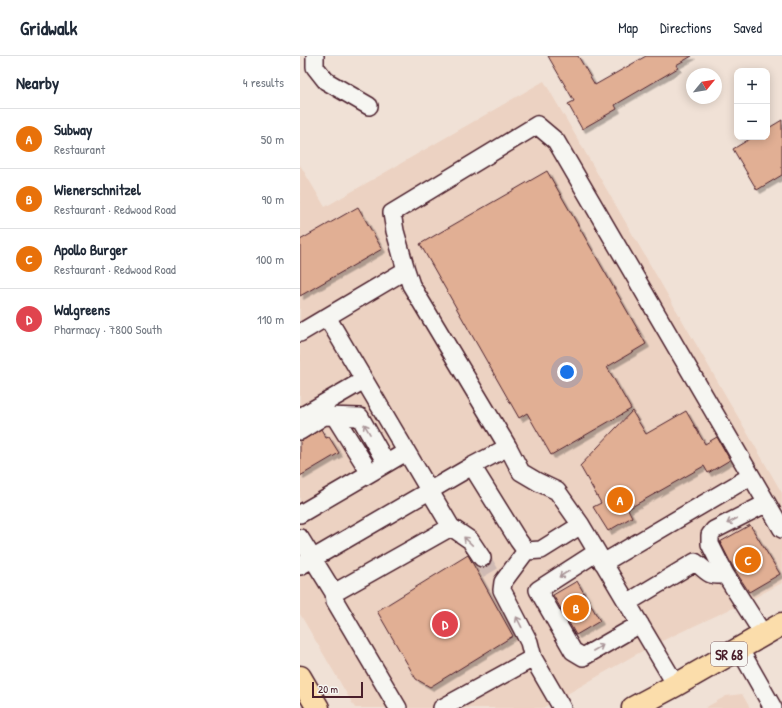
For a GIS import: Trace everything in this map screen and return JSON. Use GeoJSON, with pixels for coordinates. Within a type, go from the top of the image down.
{"type":"FeatureCollection","features":[{"type":"Feature","properties":{"kind":"main road","name":"SR 68"},"geometry":{"type":"LineString","coordinates":[[633,708],[782,624]]}},
{"type":"Feature","properties":{"kind":"main road"},"geometry":{"type":"LineString","coordinates":[[300,677],[318,708]]}},
{"type":"Feature","properties":{"kind":"street"},"geometry":{"type":"LineString","coordinates":[[315,56],[315,67],[326,81],[369,106]]}},
{"type":"Feature","properties":{"kind":"street"},"geometry":{"type":"LineString","coordinates":[[676,685],[581,525],[557,491],[521,472],[508,447],[411,285],[395,231],[392,213],[537,125],[556,141],[782,529]]}},
{"type":"Feature","properties":{"kind":"street"},"geometry":{"type":"LineString","coordinates":[[300,333],[406,270]]}},
{"type":"Feature","properties":{"kind":"street"},"geometry":{"type":"LineString","coordinates":[[327,317],[451,527],[470,540],[482,558]]}},
{"type":"Feature","properties":{"kind":"street"},"geometry":{"type":"LineString","coordinates":[[300,417],[364,380]]}},
{"type":"Feature","properties":{"kind":"street"},"geometry":{"type":"LineString","coordinates":[[300,430],[324,416],[360,418],[386,463]]}},
{"type":"Feature","properties":{"kind":"street"},"geometry":{"type":"LineString","coordinates":[[335,417],[370,473]]}},
{"type":"Feature","properties":{"kind":"street"},"geometry":{"type":"LineString","coordinates":[[306,563],[472,466],[508,447]]}},
{"type":"Feature","properties":{"kind":"street"},"geometry":{"type":"LineString","coordinates":[[300,514],[406,452]]}},
{"type":"Feature","properties":{"kind":"street"},"geometry":{"type":"LineString","coordinates":[[472,466],[526,551]]}},
{"type":"Feature","properties":{"kind":"street"},"geometry":{"type":"LineString","coordinates":[[640,624],[583,657],[573,652],[538,590],[751,476]]}},
{"type":"Feature","properties":{"kind":"street"},"geometry":{"type":"LineString","coordinates":[[763,634],[725,574],[710,544],[710,535],[714,530],[767,502]]}},
{"type":"Feature","properties":{"kind":"street"},"geometry":{"type":"LineString","coordinates":[[562,708],[532,658],[529,642],[498,583],[503,582],[526,551],[541,550],[581,525]]}},
{"type":"Feature","properties":{"kind":"street"},"geometry":{"type":"LineString","coordinates":[[334,593],[451,527]]}},
{"type":"Feature","properties":{"kind":"street"},"geometry":{"type":"LineString","coordinates":[[300,538],[306,563],[334,593],[335,601],[398,708]]}},
{"type":"Feature","properties":{"kind":"street"},"geometry":{"type":"LineString","coordinates":[[627,603],[695,562],[710,575],[718,576],[725,574]]}},
{"type":"Feature","properties":{"kind":"street"},"geometry":{"type":"LineString","coordinates":[[739,648],[773,708]]}},
{"type":"Feature","properties":{"kind":"street"},"geometry":{"type":"LineString","coordinates":[[442,708],[532,658]]}},
{"type":"Feature","properties":{"kind":"shaded area"},"geometry":{"type":"Polygon","coordinates":[[[544,81],[782,493],[782,583],[633,656],[543,708],[355,708],[300,614],[300,165],[325,207],[544,81]]]}},
{"type":"Feature","properties":{"kind":"shaded area"},"geometry":{"type":"Polygon","coordinates":[[[742,694],[750,708],[705,708],[726,696],[742,694]]]}},
{"type":"Feature","properties":{"kind":"building"},"geometry":{"type":"Polygon","coordinates":[[[548,56],[578,56],[595,85],[646,56],[692,56],[676,65],[678,68],[615,105],[617,109],[582,129],[568,104],[574,101],[548,56]]]}},
{"type":"Feature","properties":{"kind":"building"},"geometry":{"type":"Polygon","coordinates":[[[782,120],[782,175],[757,190],[733,149],[748,140],[770,140],[770,127],[782,120]]]}},
{"type":"Feature","properties":{"kind":"building"},"geometry":{"type":"Polygon","coordinates":[[[547,171],[646,344],[607,367],[631,409],[551,455],[527,413],[519,418],[420,244],[547,171]]]}},
{"type":"Feature","properties":{"kind":"building"},"geometry":{"type":"Polygon","coordinates":[[[358,207],[382,249],[300,296],[300,240],[358,207]]]}},
{"type":"Feature","properties":{"kind":"building"},"geometry":{"type":"Polygon","coordinates":[[[632,411],[646,434],[686,411],[705,444],[717,437],[730,460],[708,473],[704,466],[628,509],[632,517],[608,531],[593,507],[601,503],[580,466],[632,411]]]}},
{"type":"Feature","properties":{"kind":"building"},"geometry":{"type":"Polygon","coordinates":[[[321,429],[326,438],[329,437],[339,453],[300,476],[300,441],[321,429]]]}},
{"type":"Feature","properties":{"kind":"building"},"geometry":{"type":"Polygon","coordinates":[[[750,525],[780,574],[749,592],[734,569],[720,542],[750,525]]]}},
{"type":"Feature","properties":{"kind":"building"},"geometry":{"type":"Polygon","coordinates":[[[468,555],[513,636],[430,687],[416,679],[377,611],[468,555]]]}},
{"type":"Feature","properties":{"kind":"building"},"geometry":{"type":"Polygon","coordinates":[[[577,581],[600,621],[576,635],[553,595],[577,581]]]}},
{"type":"Feature","properties":{"kind":"tunnel"},"geometry":{"type":"LineString","coordinates":[[482,558],[493,577]]}},
{"type":"Feature","properties":{"kind":"place","name":"Subway"},"geometry":{"type":"Point","coordinates":[620,500]}},
{"type":"Feature","properties":{"kind":"place","name":"Apollo Burger"},"geometry":{"type":"Point","coordinates":[748,560]}},
{"type":"Feature","properties":{"kind":"place","name":"Wienerschnitzel"},"geometry":{"type":"Point","coordinates":[576,608]}},
{"type":"Feature","properties":{"kind":"place","name":"Walgreens"},"geometry":{"type":"Point","coordinates":[445,624]}}]}
